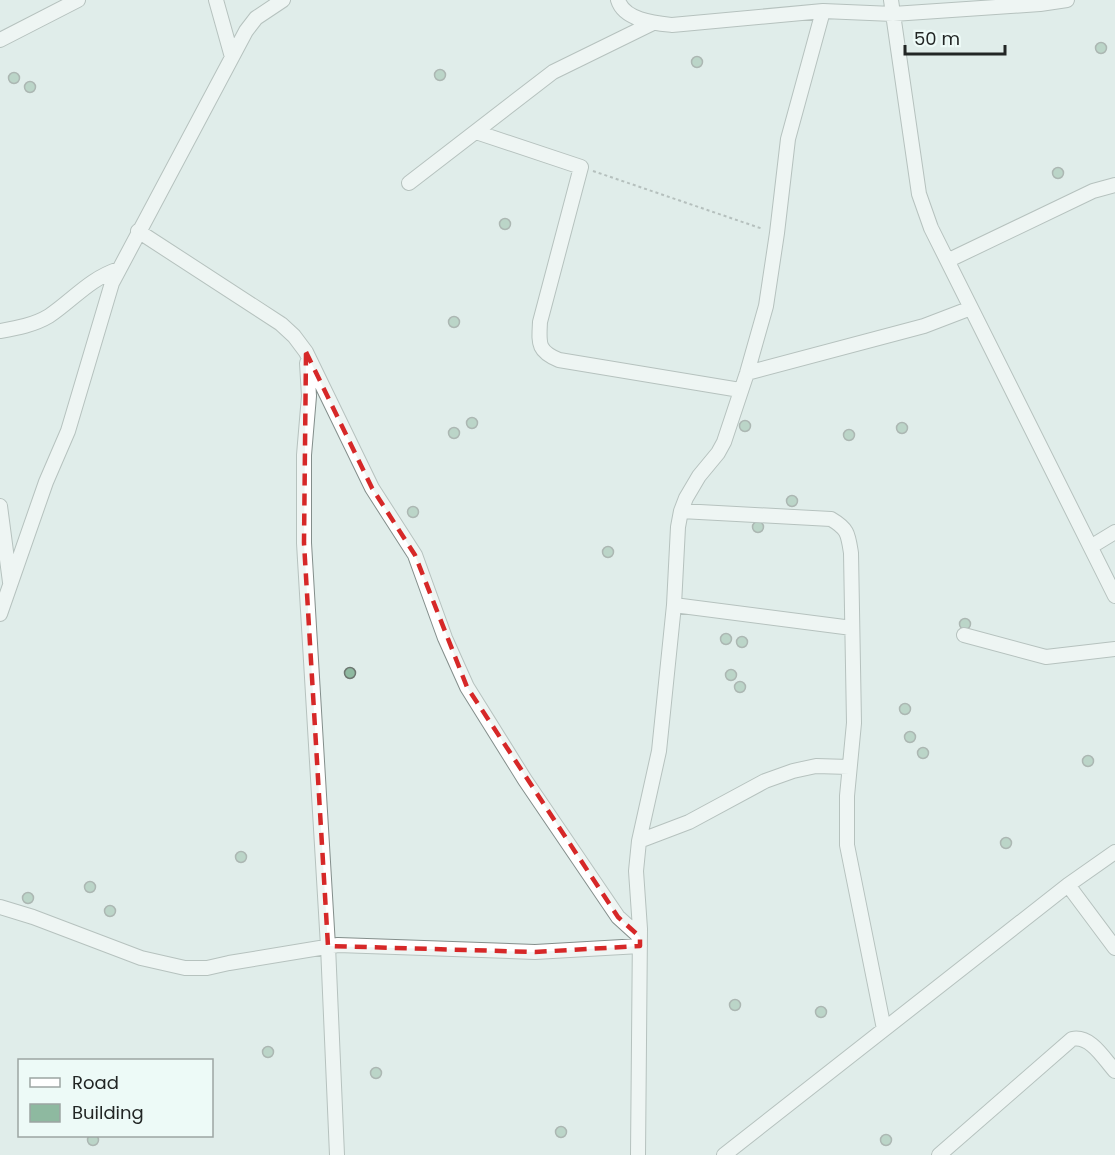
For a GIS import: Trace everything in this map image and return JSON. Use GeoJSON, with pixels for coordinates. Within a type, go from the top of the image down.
{"type":"FeatureCollection","features":[{"type":"Feature","properties":{"kind":"street"},"geometry":{"type":"LineString","coordinates":[[0,40],[78,0]]}},
{"type":"Feature","properties":{"kind":"street"},"geometry":{"type":"LineString","coordinates":[[216,0],[232,57]]}},
{"type":"Feature","properties":{"kind":"street"},"geometry":{"type":"LineString","coordinates":[[0,614],[46,482],[68,431],[112,283],[249,25],[283,0]]}},
{"type":"Feature","properties":{"kind":"street"},"geometry":{"type":"LineString","coordinates":[[618,0],[624,11],[653,23],[672,26],[823,11],[1040,4],[1067,0]]}},
{"type":"Feature","properties":{"kind":"street"},"geometry":{"type":"LineString","coordinates":[[892,7],[919,194],[931,228],[1115,596]]}},
{"type":"Feature","properties":{"kind":"street"},"geometry":{"type":"LineString","coordinates":[[638,1155],[640,942],[636,871],[639,841],[659,751],[674,605],[678,527],[681,511],[690,490],[724,442],[766,306],[788,138],[823,11]]}},
{"type":"Feature","properties":{"kind":"street"},"geometry":{"type":"LineString","coordinates":[[409,183],[553,72],[653,23]]}},
{"type":"Feature","properties":{"kind":"street"},"geometry":{"type":"LineString","coordinates":[[476,132],[580,167],[540,322],[539,342],[543,350],[559,360],[740,390]]}},
{"type":"Feature","properties":{"kind":"street"},"geometry":{"type":"LineString","coordinates":[[948,260],[1092,191],[1115,185]]}},
{"type":"Feature","properties":{"kind":"street"},"geometry":{"type":"LineString","coordinates":[[138,231],[281,324],[306,352],[372,488],[415,555],[445,638],[467,687],[525,780],[618,917],[640,942]]}},
{"type":"Feature","properties":{"kind":"street"},"geometry":{"type":"LineString","coordinates":[[0,331],[36,322],[49,316],[103,274],[119,269]]}},
{"type":"Feature","properties":{"kind":"street"},"geometry":{"type":"LineString","coordinates":[[747,373],[924,326],[971,308]]}},
{"type":"Feature","properties":{"kind":"street"},"geometry":{"type":"LineString","coordinates":[[306,352],[309,396],[304,455],[304,543],[338,1155]]}},
{"type":"Feature","properties":{"kind":"street"},"geometry":{"type":"LineString","coordinates":[[0,506],[10,584]]}},
{"type":"Feature","properties":{"kind":"street"},"geometry":{"type":"LineString","coordinates":[[681,511],[831,519],[843,526],[848,534],[851,553],[854,723],[849,767],[847,845],[884,1029]]}},
{"type":"Feature","properties":{"kind":"street"},"geometry":{"type":"LineString","coordinates":[[1092,546],[1115,532]]}},
{"type":"Feature","properties":{"kind":"street"},"geometry":{"type":"LineString","coordinates":[[674,605],[852,628]]}},
{"type":"Feature","properties":{"kind":"street"},"geometry":{"type":"LineString","coordinates":[[964,635],[1046,657],[1115,649]]}},
{"type":"Feature","properties":{"kind":"street"},"geometry":{"type":"LineString","coordinates":[[639,841],[689,822],[765,781],[793,771],[816,766],[849,767]]}},
{"type":"Feature","properties":{"kind":"street"},"geometry":{"type":"LineString","coordinates":[[724,1155],[1068,885],[1115,852]]}},
{"type":"Feature","properties":{"kind":"street"},"geometry":{"type":"LineString","coordinates":[[1068,885],[1115,948]]}},
{"type":"Feature","properties":{"kind":"street"},"geometry":{"type":"LineString","coordinates":[[0,907],[33,917],[141,958],[185,968],[207,968],[328,946],[535,952],[640,942]]}},
{"type":"Feature","properties":{"kind":"street"},"geometry":{"type":"LineString","coordinates":[[939,1155],[1072,1039],[1078,1038],[1092,1045],[1115,1071]]}},
{"type":"Feature","properties":{"kind":"path"},"geometry":{"type":"LineString","coordinates":[[580,167],[777,233]]}},
{"type":"Feature","properties":{"kind":"highlighted area"},"geometry":{"type":"Polygon","coordinates":[[[306,352],[372,488],[415,555],[467,687],[618,917],[640,937],[640,946],[535,952],[328,946],[304,543],[306,352]]]}},
{"type":"Feature","properties":{"kind":"building"},"geometry":{"type":"Polygon","coordinates":[[[1101,42],[1107,48],[1101,54],[1095,48],[1101,42]]]}},
{"type":"Feature","properties":{"kind":"building"},"geometry":{"type":"Polygon","coordinates":[[[697,56],[703,62],[697,68],[691,62],[697,56]]]}},
{"type":"Feature","properties":{"kind":"building"},"geometry":{"type":"Polygon","coordinates":[[[440,69],[446,75],[440,81],[434,75],[440,69]]]}},
{"type":"Feature","properties":{"kind":"building"},"geometry":{"type":"Polygon","coordinates":[[[14,72],[20,78],[14,84],[8,78],[14,72]]]}},
{"type":"Feature","properties":{"kind":"building"},"geometry":{"type":"Polygon","coordinates":[[[30,81],[36,87],[30,93],[24,87],[30,81]]]}},
{"type":"Feature","properties":{"kind":"building"},"geometry":{"type":"Polygon","coordinates":[[[1058,167],[1064,173],[1058,179],[1052,173],[1058,167]]]}},
{"type":"Feature","properties":{"kind":"building"},"geometry":{"type":"Polygon","coordinates":[[[505,218],[511,224],[505,230],[499,224],[505,218]]]}},
{"type":"Feature","properties":{"kind":"building"},"geometry":{"type":"Polygon","coordinates":[[[454,316],[460,322],[454,328],[448,322],[454,316]]]}},
{"type":"Feature","properties":{"kind":"building"},"geometry":{"type":"Polygon","coordinates":[[[472,417],[478,423],[472,429],[466,423],[472,417]]]}},
{"type":"Feature","properties":{"kind":"building"},"geometry":{"type":"Polygon","coordinates":[[[745,420],[751,426],[745,432],[739,426],[745,420]]]}},
{"type":"Feature","properties":{"kind":"building"},"geometry":{"type":"Polygon","coordinates":[[[902,422],[908,428],[902,434],[896,428],[902,422]]]}},
{"type":"Feature","properties":{"kind":"building"},"geometry":{"type":"Polygon","coordinates":[[[454,427],[460,433],[454,439],[448,433],[454,427]]]}},
{"type":"Feature","properties":{"kind":"building"},"geometry":{"type":"Polygon","coordinates":[[[849,429],[855,435],[849,441],[843,435],[849,429]]]}},
{"type":"Feature","properties":{"kind":"building"},"geometry":{"type":"Polygon","coordinates":[[[792,495],[798,501],[792,507],[786,501],[792,495]]]}},
{"type":"Feature","properties":{"kind":"building"},"geometry":{"type":"Polygon","coordinates":[[[413,506],[419,512],[413,518],[407,512],[413,506]]]}},
{"type":"Feature","properties":{"kind":"building"},"geometry":{"type":"Polygon","coordinates":[[[758,521],[764,527],[758,533],[752,527],[758,521]]]}},
{"type":"Feature","properties":{"kind":"building"},"geometry":{"type":"Polygon","coordinates":[[[608,546],[614,552],[608,558],[602,552],[608,546]]]}},
{"type":"Feature","properties":{"kind":"building"},"geometry":{"type":"Polygon","coordinates":[[[965,618],[971,624],[965,630],[959,624],[965,618]]]}},
{"type":"Feature","properties":{"kind":"building"},"geometry":{"type":"Polygon","coordinates":[[[726,633],[732,639],[726,645],[720,639],[726,633]]]}},
{"type":"Feature","properties":{"kind":"building"},"geometry":{"type":"Polygon","coordinates":[[[742,636],[748,642],[742,648],[736,642],[742,636]]]}},
{"type":"Feature","properties":{"kind":"building"},"geometry":{"type":"Polygon","coordinates":[[[350,667],[356,673],[350,679],[344,673],[350,667]]]}},
{"type":"Feature","properties":{"kind":"building"},"geometry":{"type":"Polygon","coordinates":[[[731,669],[737,675],[731,681],[725,675],[731,669]]]}},
{"type":"Feature","properties":{"kind":"building"},"geometry":{"type":"Polygon","coordinates":[[[740,681],[746,687],[740,693],[734,687],[740,681]]]}},
{"type":"Feature","properties":{"kind":"building"},"geometry":{"type":"Polygon","coordinates":[[[905,703],[911,709],[905,715],[899,709],[905,703]]]}},
{"type":"Feature","properties":{"kind":"building"},"geometry":{"type":"Polygon","coordinates":[[[910,731],[916,737],[910,743],[904,737],[910,731]]]}},
{"type":"Feature","properties":{"kind":"building"},"geometry":{"type":"Polygon","coordinates":[[[923,747],[929,753],[923,759],[917,753],[923,747]]]}},
{"type":"Feature","properties":{"kind":"building"},"geometry":{"type":"Polygon","coordinates":[[[1088,755],[1094,761],[1088,767],[1082,761],[1088,755]]]}},
{"type":"Feature","properties":{"kind":"building"},"geometry":{"type":"Polygon","coordinates":[[[1006,837],[1012,843],[1006,849],[1000,843],[1006,837]]]}},
{"type":"Feature","properties":{"kind":"building"},"geometry":{"type":"Polygon","coordinates":[[[241,851],[247,857],[241,863],[235,857],[241,851]]]}},
{"type":"Feature","properties":{"kind":"building"},"geometry":{"type":"Polygon","coordinates":[[[90,881],[96,887],[90,893],[84,887],[90,881]]]}},
{"type":"Feature","properties":{"kind":"building"},"geometry":{"type":"Polygon","coordinates":[[[28,892],[34,898],[28,904],[22,898],[28,892]]]}},
{"type":"Feature","properties":{"kind":"building"},"geometry":{"type":"Polygon","coordinates":[[[110,905],[116,911],[110,917],[104,911],[110,905]]]}},
{"type":"Feature","properties":{"kind":"building"},"geometry":{"type":"Polygon","coordinates":[[[735,999],[741,1005],[735,1011],[729,1005],[735,999]]]}},
{"type":"Feature","properties":{"kind":"building"},"geometry":{"type":"Polygon","coordinates":[[[821,1006],[827,1012],[821,1018],[815,1012],[821,1006]]]}},
{"type":"Feature","properties":{"kind":"building"},"geometry":{"type":"Polygon","coordinates":[[[268,1046],[274,1052],[268,1058],[262,1052],[268,1046]]]}},
{"type":"Feature","properties":{"kind":"building"},"geometry":{"type":"Polygon","coordinates":[[[376,1067],[382,1073],[376,1079],[370,1073],[376,1067]]]}},
{"type":"Feature","properties":{"kind":"building"},"geometry":{"type":"Polygon","coordinates":[[[561,1126],[567,1132],[561,1138],[555,1132],[561,1126]]]}},
{"type":"Feature","properties":{"kind":"building"},"geometry":{"type":"Polygon","coordinates":[[[886,1134],[892,1140],[886,1146],[880,1140],[886,1134]]]}},
{"type":"Feature","properties":{"kind":"building"},"geometry":{"type":"Polygon","coordinates":[[[89,1137],[97,1137],[97,1144],[89,1144],[89,1137]]]}}]}
